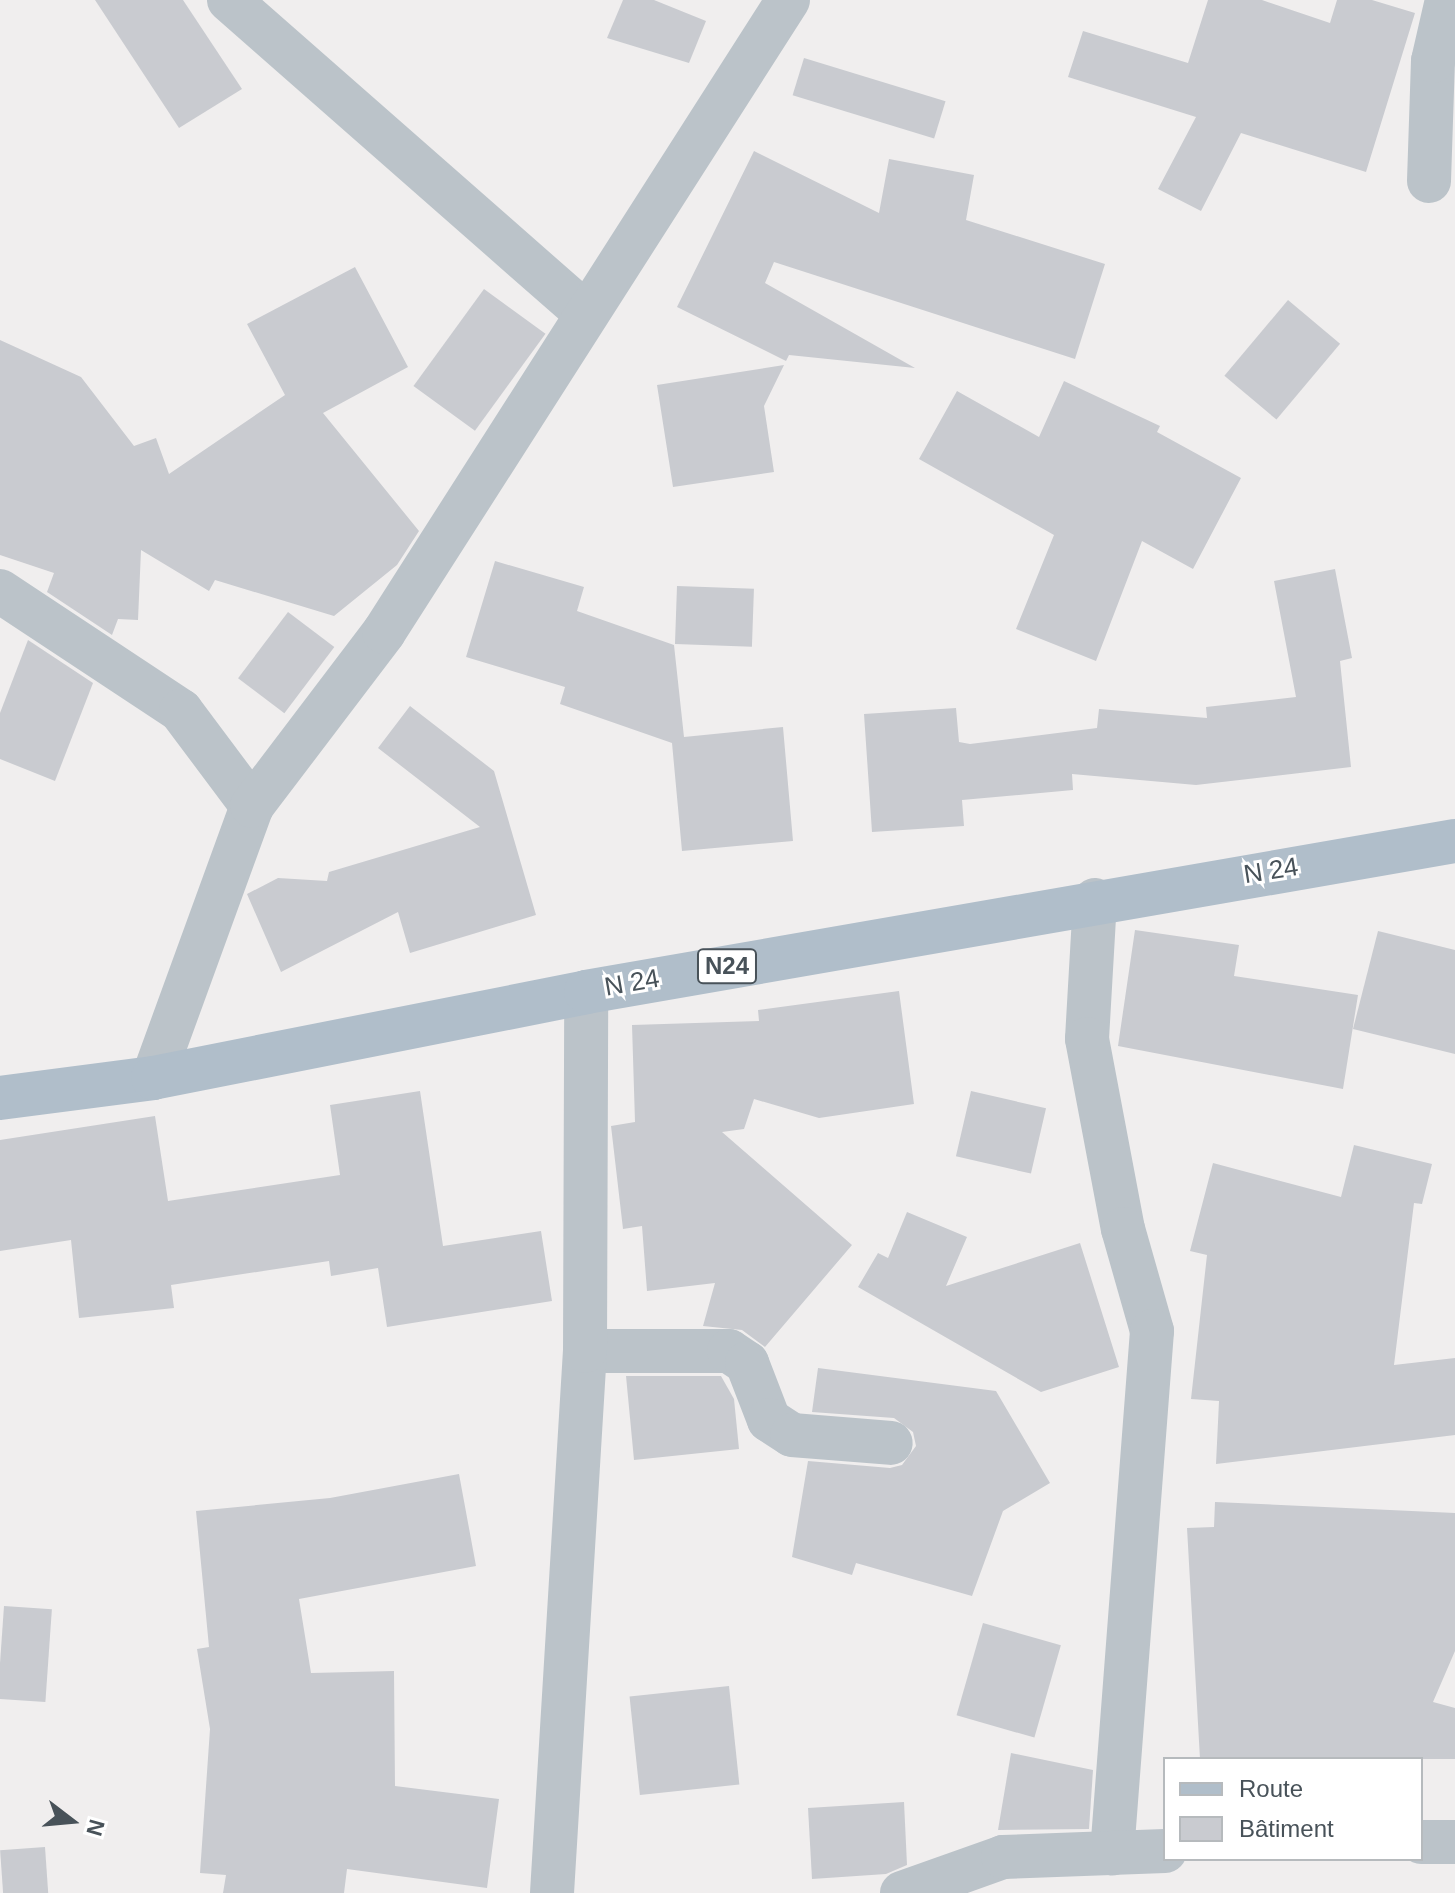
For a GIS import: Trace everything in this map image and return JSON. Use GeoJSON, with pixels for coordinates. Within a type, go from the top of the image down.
{"type":"FeatureCollection","features":[{"type":"Feature","properties":{"kind":"main road","name":"N 24"},"geometry":{"type":"LineString","coordinates":[[0,1098],[153,1078],[586,992],[1095,900],[1455,841]]}},
{"type":"Feature","properties":{"kind":"street"},"geometry":{"type":"LineString","coordinates":[[229,0],[585,313]]}},
{"type":"Feature","properties":{"kind":"street"},"geometry":{"type":"LineString","coordinates":[[153,1078],[252,806],[384,632],[585,313],[788,0]]}},
{"type":"Feature","properties":{"kind":"street"},"geometry":{"type":"LineString","coordinates":[[1429,181],[1433,61],[1447,0]]}},
{"type":"Feature","properties":{"kind":"street"},"geometry":{"type":"LineString","coordinates":[[0,591],[181,711],[252,806]]}},
{"type":"Feature","properties":{"kind":"street"},"geometry":{"type":"LineString","coordinates":[[1095,900],[1087,1039],[1123,1229],[1152,1331],[1112,1853]]}},
{"type":"Feature","properties":{"kind":"street"},"geometry":{"type":"LineString","coordinates":[[552,1893],[585,1351],[586,992]]}},
{"type":"Feature","properties":{"kind":"street"},"geometry":{"type":"LineString","coordinates":[[585,1351],[729,1351],[747,1363],[769,1420],[792,1435],[891,1443]]}},
{"type":"Feature","properties":{"kind":"street"},"geometry":{"type":"LineString","coordinates":[[1423,1842],[1455,1842]]}},
{"type":"Feature","properties":{"kind":"street"},"geometry":{"type":"LineString","coordinates":[[902,1893],[1003,1857],[1163,1851]]}},
{"type":"Feature","properties":{"kind":"building"},"geometry":{"type":"Polygon","coordinates":[[[95,0],[183,0],[242,89],[179,128],[95,0]]]}},
{"type":"Feature","properties":{"kind":"building"},"geometry":{"type":"Polygon","coordinates":[[[623,0],[654,0],[706,21],[689,63],[607,38],[623,0]]]}},
{"type":"Feature","properties":{"kind":"building"},"geometry":{"type":"Polygon","coordinates":[[[1208,0],[1262,0],[1330,23],[1337,0],[1372,0],[1415,13],[1366,172],[1241,133],[1201,211],[1158,189],[1196,117],[1068,77],[1083,31],[1188,63],[1208,0]]]}},
{"type":"Feature","properties":{"kind":"building"},"geometry":{"type":"Polygon","coordinates":[[[804,58],[946,101],[934,139],[793,95],[804,58]]]}},
{"type":"Feature","properties":{"kind":"building"},"geometry":{"type":"Polygon","coordinates":[[[754,151],[879,213],[889,159],[974,175],[966,220],[1105,264],[1075,359],[774,262],[765,283],[915,368],[789,355],[786,361],[677,307],[754,151]]]}},
{"type":"Feature","properties":{"kind":"building"},"geometry":{"type":"Polygon","coordinates":[[[355,267],[408,367],[323,413],[419,531],[397,565],[334,616],[215,580],[209,591],[141,550],[138,620],[118,619],[112,635],[47,592],[54,573],[0,555],[0,340],[81,377],[134,446],[156,438],[169,474],[285,395],[247,324],[355,267]]]}},
{"type":"Feature","properties":{"kind":"building"},"geometry":{"type":"Polygon","coordinates":[[[484,289],[545,334],[475,431],[413,386],[484,289]]]}},
{"type":"Feature","properties":{"kind":"building"},"geometry":{"type":"Polygon","coordinates":[[[1288,300],[1340,344],[1276,420],[1224,376],[1288,300]]]}},
{"type":"Feature","properties":{"kind":"building"},"geometry":{"type":"Polygon","coordinates":[[[784,365],[764,406],[774,472],[673,487],[657,385],[784,365]]]}},
{"type":"Feature","properties":{"kind":"building"},"geometry":{"type":"Polygon","coordinates":[[[1064,381],[1160,426],[1157,432],[1241,478],[1193,569],[1142,541],[1096,661],[1016,629],[1054,535],[919,459],[957,391],[1039,437],[1064,381]]]}},
{"type":"Feature","properties":{"kind":"building"},"geometry":{"type":"Polygon","coordinates":[[[495,561],[584,587],[577,611],[674,645],[684,737],[783,727],[793,841],[682,851],[672,743],[560,704],[565,687],[466,657],[495,561]]]}},
{"type":"Feature","properties":{"kind":"building"},"geometry":{"type":"Polygon","coordinates":[[[1335,569],[1352,658],[1340,661],[1351,767],[1196,785],[1072,774],[1073,790],[962,800],[964,826],[872,832],[864,714],[956,708],[959,742],[970,744],[1097,728],[1099,709],[1207,718],[1206,707],[1296,697],[1274,581],[1335,569]]]}},
{"type":"Feature","properties":{"kind":"building"},"geometry":{"type":"Polygon","coordinates":[[[677,586],[754,589],[752,647],[675,644],[677,586]]]}},
{"type":"Feature","properties":{"kind":"building"},"geometry":{"type":"Polygon","coordinates":[[[288,612],[334,647],[284,713],[238,678],[288,612]]]}},
{"type":"Feature","properties":{"kind":"building"},"geometry":{"type":"Polygon","coordinates":[[[28,640],[93,683],[55,781],[0,759],[0,713],[28,640]]]}},
{"type":"Feature","properties":{"kind":"building"},"geometry":{"type":"Polygon","coordinates":[[[410,706],[494,771],[536,915],[410,953],[398,912],[281,972],[247,894],[278,878],[327,881],[329,872],[480,827],[378,748],[410,706]]]}},
{"type":"Feature","properties":{"kind":"building"},"geometry":{"type":"Polygon","coordinates":[[[1135,930],[1239,945],[1234,976],[1358,995],[1343,1089],[1118,1046],[1135,930]]]}},
{"type":"Feature","properties":{"kind":"building"},"geometry":{"type":"Polygon","coordinates":[[[1378,931],[1455,950],[1455,1054],[1353,1029],[1378,931]]]}},
{"type":"Feature","properties":{"kind":"building"},"geometry":{"type":"Polygon","coordinates":[[[899,991],[914,1104],[819,1118],[754,1099],[744,1129],[722,1132],[852,1245],[765,1347],[742,1330],[703,1326],[715,1283],[647,1291],[642,1226],[623,1229],[611,1126],[635,1122],[632,1025],[759,1021],[758,1010],[899,991]]]}},
{"type":"Feature","properties":{"kind":"building"},"geometry":{"type":"Polygon","coordinates":[[[420,1091],[443,1246],[541,1231],[552,1301],[387,1327],[378,1268],[331,1276],[329,1261],[171,1285],[174,1308],[79,1318],[71,1240],[0,1251],[0,1140],[155,1116],[168,1201],[340,1175],[330,1105],[420,1091]]]}},
{"type":"Feature","properties":{"kind":"building"},"geometry":{"type":"Polygon","coordinates":[[[971,1091],[1046,1108],[1031,1174],[956,1156],[971,1091]]]}},
{"type":"Feature","properties":{"kind":"building"},"geometry":{"type":"Polygon","coordinates":[[[1354,1145],[1432,1164],[1422,1204],[1414,1203],[1394,1365],[1455,1358],[1455,1435],[1216,1464],[1219,1401],[1191,1399],[1207,1255],[1190,1251],[1213,1163],[1341,1197],[1354,1145]]]}},
{"type":"Feature","properties":{"kind":"building"},"geometry":{"type":"Polygon","coordinates":[[[907,1212],[967,1237],[946,1286],[1080,1243],[1119,1367],[1041,1392],[858,1287],[878,1253],[888,1258],[907,1212]]]}},
{"type":"Feature","properties":{"kind":"building"},"geometry":{"type":"Polygon","coordinates":[[[818,1368],[996,1391],[1050,1483],[1003,1511],[972,1596],[856,1563],[852,1575],[792,1557],[808,1461],[890,1468],[902,1465],[916,1446],[913,1432],[894,1418],[812,1412],[818,1368]]]}},
{"type":"Feature","properties":{"kind":"building"},"geometry":{"type":"Polygon","coordinates":[[[626,1376],[721,1376],[734,1399],[739,1449],[634,1460],[626,1376]]]}},
{"type":"Feature","properties":{"kind":"building"},"geometry":{"type":"Polygon","coordinates":[[[459,1474],[476,1566],[299,1599],[311,1673],[394,1671],[395,1786],[499,1799],[487,1888],[347,1869],[344,1893],[223,1893],[226,1875],[200,1873],[210,1729],[197,1649],[209,1647],[196,1511],[330,1498],[459,1474]]]}},
{"type":"Feature","properties":{"kind":"building"},"geometry":{"type":"Polygon","coordinates":[[[1215,1502],[1455,1513],[1455,1651],[1433,1702],[1455,1708],[1455,1759],[1200,1757],[1187,1528],[1214,1527],[1215,1502]]]}},
{"type":"Feature","properties":{"kind":"building"},"geometry":{"type":"Polygon","coordinates":[[[4,1606],[52,1609],[45,1702],[0,1699],[4,1606]]]}},
{"type":"Feature","properties":{"kind":"building"},"geometry":{"type":"Polygon","coordinates":[[[983,1623],[1061,1645],[1034,1738],[957,1715],[983,1623]]]}},
{"type":"Feature","properties":{"kind":"building"},"geometry":{"type":"Polygon","coordinates":[[[729,1686],[739,1784],[640,1795],[630,1696],[729,1686]]]}},
{"type":"Feature","properties":{"kind":"building"},"geometry":{"type":"Polygon","coordinates":[[[1011,1753],[1093,1770],[1089,1829],[998,1830],[1011,1753]]]}},
{"type":"Feature","properties":{"kind":"building"},"geometry":{"type":"Polygon","coordinates":[[[904,1802],[907,1865],[886,1874],[812,1879],[808,1808],[904,1802]]]}},
{"type":"Feature","properties":{"kind":"building"},"geometry":{"type":"Polygon","coordinates":[[[45,1847],[48,1893],[3,1893],[0,1850],[45,1847]]]}}]}
